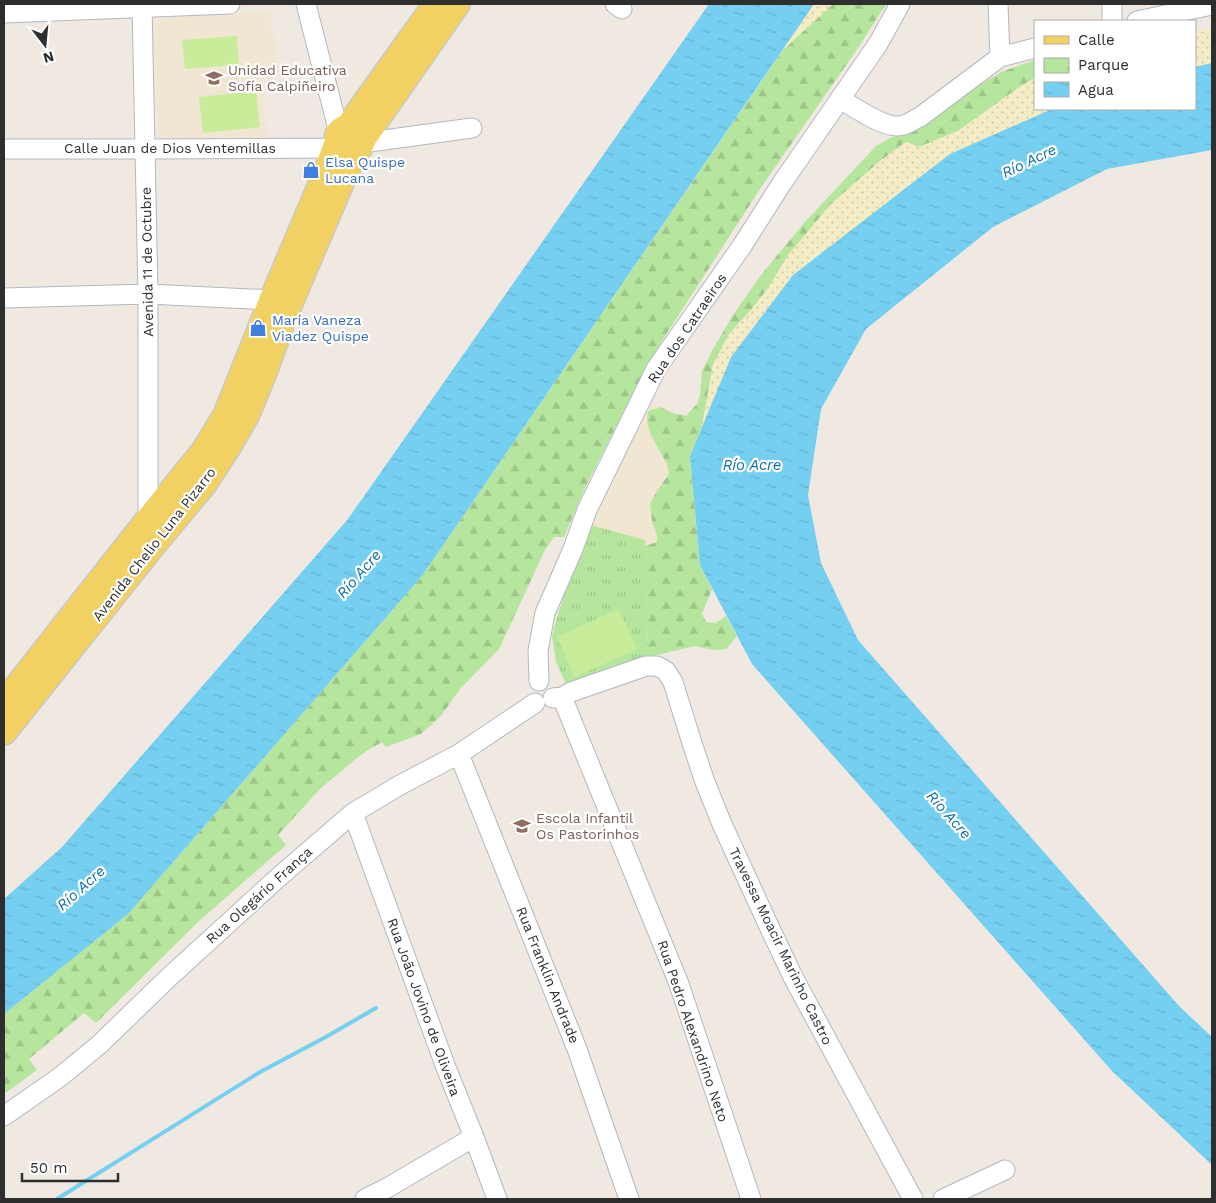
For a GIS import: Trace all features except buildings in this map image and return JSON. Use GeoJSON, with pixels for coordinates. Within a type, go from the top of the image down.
{"type":"FeatureCollection","features":[{"type":"Feature","properties":{"kind":"main road","name":"Avenida Chelio Luna Pizarro"},"geometry":{"type":"LineString","coordinates":[[4,702],[204,451],[226,415],[272,300],[349,140],[436,4]]}},
{"type":"Feature","properties":{"kind":"main road","name":"Avenida Chelio Luna Pizarro"},"geometry":{"type":"LineString","coordinates":[[4,732],[204,484],[228,447],[246,414],[265,370],[288,308],[347,169],[349,140],[457,4]]}},
{"type":"Feature","properties":{"kind":"street"},"geometry":{"type":"LineString","coordinates":[[4,13],[142,6],[230,4]]}},
{"type":"Feature","properties":{"kind":"street"},"geometry":{"type":"LineString","coordinates":[[306,4],[349,140]]}},
{"type":"Feature","properties":{"kind":"street","name":"Rua dos Catraeiros"},"geometry":{"type":"LineString","coordinates":[[538,681],[538,651],[544,613],[573,549],[587,510],[656,369],[742,246],[782,183],[878,44],[900,4]]}},
{"type":"Feature","properties":{"kind":"street"},"geometry":{"type":"LineString","coordinates":[[998,4],[1000,57]]}},
{"type":"Feature","properties":{"kind":"street"},"geometry":{"type":"LineString","coordinates":[[1112,4],[1112,20]]}},
{"type":"Feature","properties":{"kind":"street"},"geometry":{"type":"LineString","coordinates":[[1141,20],[1212,5]]}},
{"type":"Feature","properties":{"kind":"street","name":"Avenida 11 de Octubre"},"geometry":{"type":"LineString","coordinates":[[142,6],[148,294],[148,520]]}},
{"type":"Feature","properties":{"kind":"street"},"geometry":{"type":"LineString","coordinates":[[840,99],[885,124],[898,126],[909,123],[920,116],[1000,57],[1034,48]]}},
{"type":"Feature","properties":{"kind":"street","name":"Calle Juan de Dios Ventemillas"},"geometry":{"type":"LineString","coordinates":[[4,149],[145,149],[349,140],[472,128]]}},
{"type":"Feature","properties":{"kind":"street"},"geometry":{"type":"LineString","coordinates":[[4,298],[148,294],[272,300]]}},
{"type":"Feature","properties":{"kind":"street","name":"Rua Olegário França"},"geometry":{"type":"LineString","coordinates":[[4,1116],[60,1077],[100,1044],[266,888],[353,813],[400,785],[459,754],[550,699],[646,666],[657,666],[666,670],[673,682]]}},
{"type":"Feature","properties":{"kind":"street","name":"Rua Pedro Alexandrino Neto"},"geometry":{"type":"LineString","coordinates":[[538,681],[546,682],[554,690],[550,699],[603,799],[679,984],[751,1199]]}},
{"type":"Feature","properties":{"kind":"street","name":"Travessa Moacir Marinho Castro"},"geometry":{"type":"LineString","coordinates":[[673,682],[705,782],[737,858],[793,977],[913,1199]]}},
{"type":"Feature","properties":{"kind":"street","name":"Rua Franklin Andrade"},"geometry":{"type":"LineString","coordinates":[[459,754],[577,1049],[629,1199]]}},
{"type":"Feature","properties":{"kind":"street","name":"Rua João Jovino de Oliveira"},"geometry":{"type":"LineString","coordinates":[[353,813],[445,1066],[497,1199]]}},
{"type":"Feature","properties":{"kind":"street"},"geometry":{"type":"LineString","coordinates":[[365,1199],[384,1194],[474,1137]]}},
{"type":"Feature","properties":{"kind":"street"},"geometry":{"type":"LineString","coordinates":[[943,1199],[975,1192],[1005,1170]]}},
{"type":"Feature","properties":{"kind":"shaded area","name":"Unidad Educativa Sofía Calpiñeiro"},"geometry":{"type":"Polygon","coordinates":[[[269,11],[281,75],[263,81],[267,139],[159,137],[153,29],[163,18],[269,11]]]}},
{"type":"Feature","properties":{"kind":"shaded area"},"geometry":{"type":"Polygon","coordinates":[[[650,401],[661,407],[649,411],[651,435],[667,464],[669,474],[657,491],[652,521],[657,535],[657,543],[645,546],[645,540],[591,525],[650,401]]]}},
{"type":"Feature","properties":{"kind":"green space"},"geometry":{"type":"Polygon","coordinates":[[[833,4],[886,4],[858,48],[760,189],[660,344],[585,488],[564,537],[554,537],[545,550],[499,649],[460,689],[441,716],[421,734],[386,747],[382,742],[363,753],[320,789],[278,835],[286,845],[198,922],[96,1023],[84,1013],[29,1059],[37,1070],[4,1094],[4,1014],[128,914],[422,576],[783,50],[833,4]]]}},
{"type":"Feature","properties":{"kind":"green space"},"geometry":{"type":"Polygon","coordinates":[[[237,36],[239,65],[185,69],[182,40],[237,36]]]}},
{"type":"Feature","properties":{"kind":"green space"},"geometry":{"type":"Polygon","coordinates":[[[1034,60],[1034,79],[958,131],[919,147],[906,142],[880,161],[831,204],[789,255],[769,287],[751,310],[729,334],[713,365],[702,426],[690,456],[700,565],[712,589],[702,614],[706,622],[716,623],[726,616],[737,636],[726,649],[713,650],[695,646],[648,657],[645,546],[657,542],[650,504],[669,474],[667,464],[651,435],[647,422],[648,411],[661,407],[673,413],[686,416],[697,404],[700,395],[702,371],[733,315],[761,275],[805,222],[876,146],[892,137],[910,132],[1001,72],[1034,60]]]}},
{"type":"Feature","properties":{"kind":"green space"},"geometry":{"type":"Polygon","coordinates":[[[256,91],[260,127],[203,133],[199,97],[256,91]]]}},
{"type":"Feature","properties":{"kind":"green space"},"geometry":{"type":"Polygon","coordinates":[[[591,525],[645,540],[648,657],[567,686],[556,662],[552,636],[569,581],[591,525]]]}},
{"type":"Feature","properties":{"kind":"green space"},"geometry":{"type":"Polygon","coordinates":[[[618,609],[637,649],[575,677],[557,637],[618,609]]]}},
{"type":"Feature","properties":{"kind":"sand"},"geometry":{"type":"Polygon","coordinates":[[[814,4],[833,4],[783,50],[814,4]]]}},
{"type":"Feature","properties":{"kind":"sand"},"geometry":{"type":"Polygon","coordinates":[[[1212,28],[1212,63],[1196,67],[1196,31],[1212,28]]]}},
{"type":"Feature","properties":{"kind":"sand"},"geometry":{"type":"Polygon","coordinates":[[[1034,79],[1034,110],[1050,110],[950,154],[702,426],[713,365],[729,334],[751,310],[769,287],[788,255],[831,204],[880,161],[906,142],[919,147],[958,131],[1034,79]]]}},
{"type":"Feature","properties":{"kind":"water","name":"Río Acre"},"geometry":{"type":"Polygon","coordinates":[[[709,4],[814,4],[422,576],[128,914],[4,1014],[4,899],[62,847],[348,519],[709,4]]]}},
{"type":"Feature","properties":{"kind":"water","name":"Río Acre"},"geometry":{"type":"Polygon","coordinates":[[[1212,63],[1212,150],[1107,169],[993,227],[866,329],[821,409],[808,495],[821,563],[858,640],[1179,1006],[1212,1037],[1212,1165],[1112,1071],[752,664],[700,565],[690,456],[731,357],[793,275],[950,154],[1050,110],[1196,110],[1196,67],[1212,63]]]}},
{"type":"Feature","properties":{"kind":"waterway"},"geometry":{"type":"LineString","coordinates":[[57,1199],[260,1072],[376,1008]]}},
{"type":"Feature","properties":{"kind":"place","name":"Unidad Educativa Sofía Calpiñeiro"},"geometry":{"type":"Point","coordinates":[214,78]}},
{"type":"Feature","properties":{"kind":"place","name":"Elsa Quispe Lucana"},"geometry":{"type":"Point","coordinates":[311,170]}},
{"type":"Feature","properties":{"kind":"place","name":"María Vaneza Viadez Quispe"},"geometry":{"type":"Point","coordinates":[258,328]}},
{"type":"Feature","properties":{"kind":"place","name":"Escola Infantil Os Pastorinhos"},"geometry":{"type":"Point","coordinates":[522,826]}}]}
